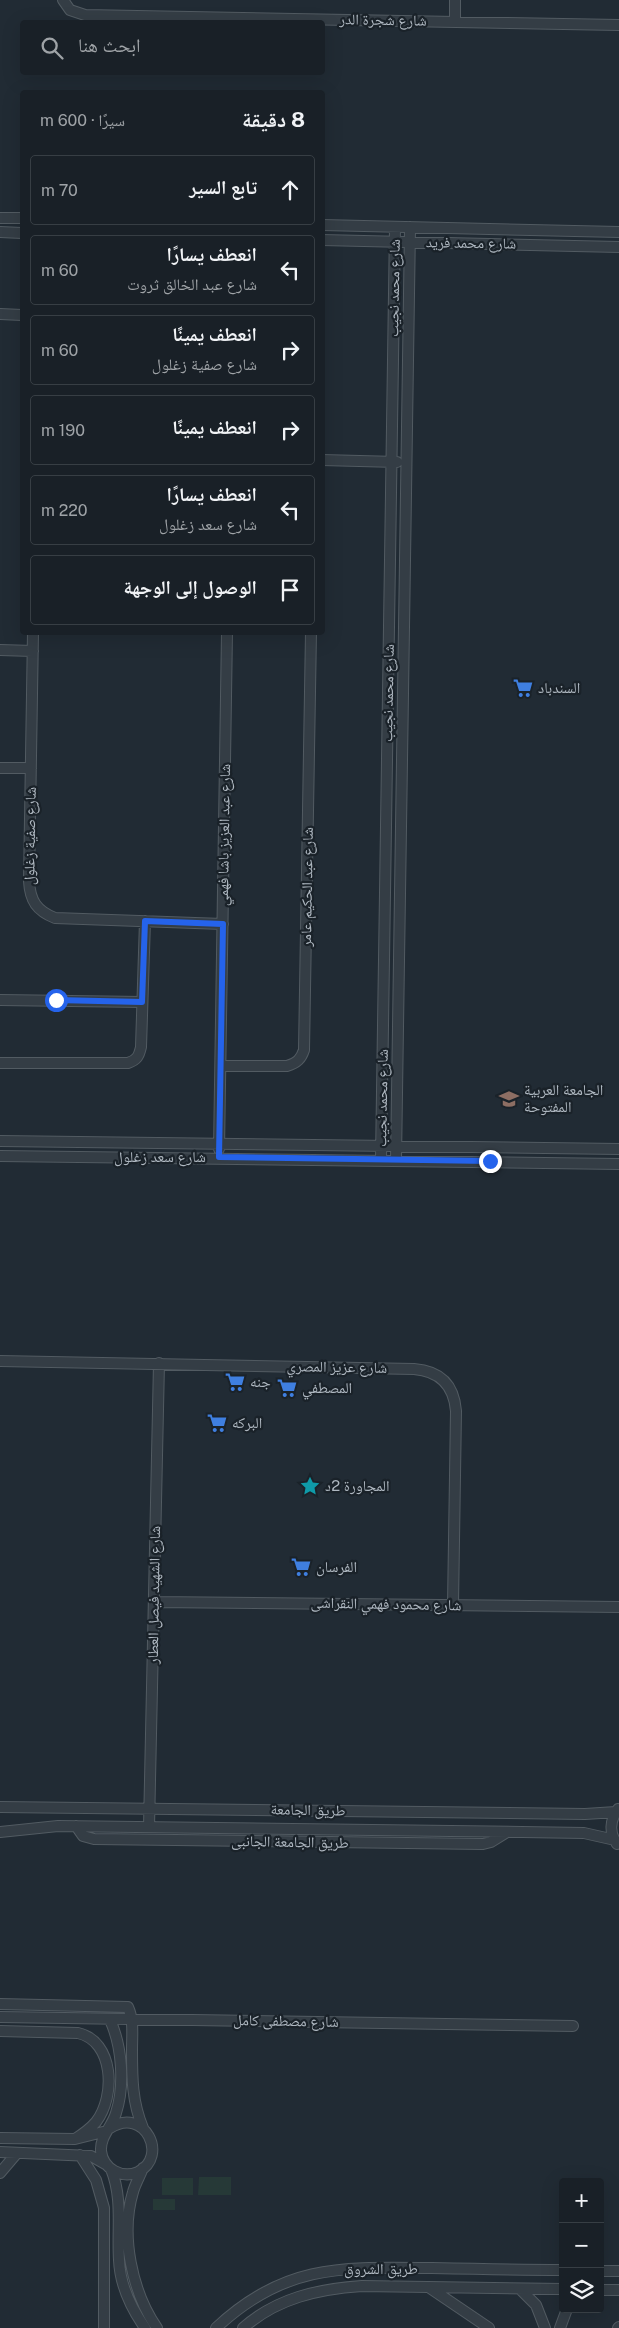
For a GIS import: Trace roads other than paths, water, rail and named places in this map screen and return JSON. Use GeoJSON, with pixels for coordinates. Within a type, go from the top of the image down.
{"type":"FeatureCollection","features":[{"type":"Feature","properties":{"kind":"street","name":"شارع شجرة الدر"},"geometry":{"type":"LineString","coordinates":[[63,0],[70,10],[85,16],[619,25]]}},
{"type":"Feature","properties":{"kind":"street"},"geometry":{"type":"LineString","coordinates":[[455,0],[455,21]]}},
{"type":"Feature","properties":{"kind":"street"},"geometry":{"type":"LineString","coordinates":[[0,218],[20,218]]}},
{"type":"Feature","properties":{"kind":"street","name":"شارع محمد فريد"},"geometry":{"type":"LineString","coordinates":[[325,225],[619,232]]}},
{"type":"Feature","properties":{"kind":"street","name":"شارع محمد نجيب"},"geometry":{"type":"LineString","coordinates":[[381,1159],[395,227]]}},
{"type":"Feature","properties":{"kind":"street","name":"شارع محمد نجيب"},"geometry":{"type":"LineString","coordinates":[[396,1160],[410,227]]}},
{"type":"Feature","properties":{"kind":"street"},"geometry":{"type":"LineString","coordinates":[[0,232],[20,233]]}},
{"type":"Feature","properties":{"kind":"street","name":"شارع محمد فريد"},"geometry":{"type":"LineString","coordinates":[[325,240],[619,247]]}},
{"type":"Feature","properties":{"kind":"street"},"geometry":{"type":"LineString","coordinates":[[0,314],[20,315]]}},
{"type":"Feature","properties":{"kind":"street"},"geometry":{"type":"LineString","coordinates":[[325,460],[405,462]]}},
{"type":"Feature","properties":{"kind":"street","name":"شارع صفية زغلول"},"geometry":{"type":"LineString","coordinates":[[33,635],[30,892],[34,905],[44,914],[56,918],[223,924]]}},
{"type":"Feature","properties":{"kind":"street","name":"شارع عبد العزيز باشا فهمي"},"geometry":{"type":"LineString","coordinates":[[219,1157],[227,635]]}},
{"type":"Feature","properties":{"kind":"street","name":"شارع عبد الحكيم عامر"},"geometry":{"type":"LineString","coordinates":[[221,1066],[288,1066],[295,1064],[301,1058],[304,1050],[312,635]]}},
{"type":"Feature","properties":{"kind":"street"},"geometry":{"type":"LineString","coordinates":[[0,650],[33,651]]}},
{"type":"Feature","properties":{"kind":"street"},"geometry":{"type":"LineString","coordinates":[[0,768],[31,768]]}},
{"type":"Feature","properties":{"kind":"street"},"geometry":{"type":"LineString","coordinates":[[0,1063],[128,1063],[134,1061],[140,1055],[141,1047],[145,921]]}},
{"type":"Feature","properties":{"kind":"street"},"geometry":{"type":"LineString","coordinates":[[384,936],[399,937]]}},
{"type":"Feature","properties":{"kind":"street"},"geometry":{"type":"LineString","coordinates":[[0,1000],[142,1002]]}},
{"type":"Feature","properties":{"kind":"street","name":"شارع سعد زغلول"},"geometry":{"type":"LineString","coordinates":[[0,1141],[619,1149]]}},
{"type":"Feature","properties":{"kind":"street","name":"شارع سعد زغلول"},"geometry":{"type":"LineString","coordinates":[[0,1156],[381,1159],[619,1164]]}},
{"type":"Feature","properties":{"kind":"street","name":"شارع عزيز المصري"},"geometry":{"type":"LineString","coordinates":[[0,1361],[414,1369],[425,1370],[439,1376],[451,1390],[456,1411],[453,1605]]}},
{"type":"Feature","properties":{"kind":"street","name":"شارع الشهيد فيصل العطار"},"geometry":{"type":"LineString","coordinates":[[149,1827],[159,1363]]}},
{"type":"Feature","properties":{"kind":"street","name":"شارع محمود فهمي النقراشى"},"geometry":{"type":"LineString","coordinates":[[154,1602],[619,1607]]}},
{"type":"Feature","properties":{"kind":"street","name":"طريق الجامعة"},"geometry":{"type":"LineString","coordinates":[[0,1807],[585,1814],[617,1810]]}},
{"type":"Feature","properties":{"kind":"street"},"geometry":{"type":"LineString","coordinates":[[258,1828],[259,1810]]}},
{"type":"Feature","properties":{"kind":"street"},"geometry":{"type":"LineString","coordinates":[[617,1810],[611,1829],[617,1843]]}},
{"type":"Feature","properties":{"kind":"street","name":"طريق الجامعة"},"geometry":{"type":"LineString","coordinates":[[0,1832],[34,1827],[76,1826],[584,1833],[617,1843]]}},
{"type":"Feature","properties":{"kind":"street","name":"طريق الجامعة الجانبى"},"geometry":{"type":"LineString","coordinates":[[76,1826],[82,1836],[94,1839],[483,1844],[500,1838],[507,1832]]}},
{"type":"Feature","properties":{"kind":"street"},"geometry":{"type":"LineString","coordinates":[[0,2004],[128,2006],[132,2020],[133,2090],[138,2116],[143,2128],[151,2139],[152,2147],[152,2154],[133,2191],[130,2205],[130,2261],[137,2292],[157,2328]]}},
{"type":"Feature","properties":{"kind":"street","name":"شارع مصطفى كامل"},"geometry":{"type":"LineString","coordinates":[[0,2017],[572,2026]]}},
{"type":"Feature","properties":{"kind":"street"},"geometry":{"type":"LineString","coordinates":[[110,2020],[118,2046],[120,2080],[116,2113],[101,2146],[101,2154],[109,2167],[119,2192],[119,2261],[127,2295],[145,2328]]}},
{"type":"Feature","properties":{"kind":"street"},"geometry":{"type":"LineString","coordinates":[[0,2031],[78,2033],[95,2040],[101,2047],[107,2069],[108,2083],[103,2109],[97,2121],[75,2139]]}},
{"type":"Feature","properties":{"kind":"street"},"geometry":{"type":"LineString","coordinates":[[0,2138],[75,2139],[109,2130],[123,2122],[130,2122],[143,2128]]}},
{"type":"Feature","properties":{"kind":"street"},"geometry":{"type":"LineString","coordinates":[[0,2152],[91,2156],[118,2173],[130,2174],[144,2167]]}},
{"type":"Feature","properties":{"kind":"street"},"geometry":{"type":"LineString","coordinates":[[0,2173],[17,2153]]}},
{"type":"Feature","properties":{"kind":"street"},"geometry":{"type":"LineString","coordinates":[[80,2155],[89,2166],[101,2194],[104,2208],[104,2328]]}},
{"type":"Feature","properties":{"kind":"street"},"geometry":{"type":"LineString","coordinates":[[104,2262],[130,2261]]}},
{"type":"Feature","properties":{"kind":"street","name":"طريق الشروق"},"geometry":{"type":"LineString","coordinates":[[216,2328],[232,2313],[272,2287],[317,2272],[364,2268],[559,2270]]}},
{"type":"Feature","properties":{"kind":"street"},"geometry":{"type":"LineString","coordinates":[[604,2271],[619,2271]]}},
{"type":"Feature","properties":{"kind":"street","name":"طريق الشروق"},"geometry":{"type":"LineString","coordinates":[[243,2328],[270,2308],[291,2298],[314,2291],[362,2286],[559,2289]]}},
{"type":"Feature","properties":{"kind":"street"},"geometry":{"type":"LineString","coordinates":[[429,2287],[489,2328]]}},
{"type":"Feature","properties":{"kind":"street"},"geometry":{"type":"LineString","coordinates":[[520,2289],[536,2305],[545,2328]]}},
{"type":"Feature","properties":{"kind":"street"},"geometry":{"type":"LineString","coordinates":[[604,2290],[619,2290]]}},
{"type":"Feature","properties":{"kind":"street"},"geometry":{"type":"LineString","coordinates":[[560,2328],[566,2313]]}},
{"type":"Feature","properties":{"kind":"place","name":"السندباد"},"geometry":{"type":"Point","coordinates":[523,688]}},
{"type":"Feature","properties":{"kind":"place","name":"الجامعة العربية المفتوحة"},"geometry":{"type":"Point","coordinates":[509,1099]}},
{"type":"Feature","properties":{"kind":"place","name":"جنه"},"geometry":{"type":"Point","coordinates":[235,1382]}},
{"type":"Feature","properties":{"kind":"place","name":"المصطفي"},"geometry":{"type":"Point","coordinates":[287,1388]}},
{"type":"Feature","properties":{"kind":"place","name":"البركه"},"geometry":{"type":"Point","coordinates":[217,1423]}},
{"type":"Feature","properties":{"kind":"place","name":"المجاورة 2د"},"geometry":{"type":"Point","coordinates":[310,1486]}},
{"type":"Feature","properties":{"kind":"place","name":"الفرسان"},"geometry":{"type":"Point","coordinates":[301,1567]}}]}
